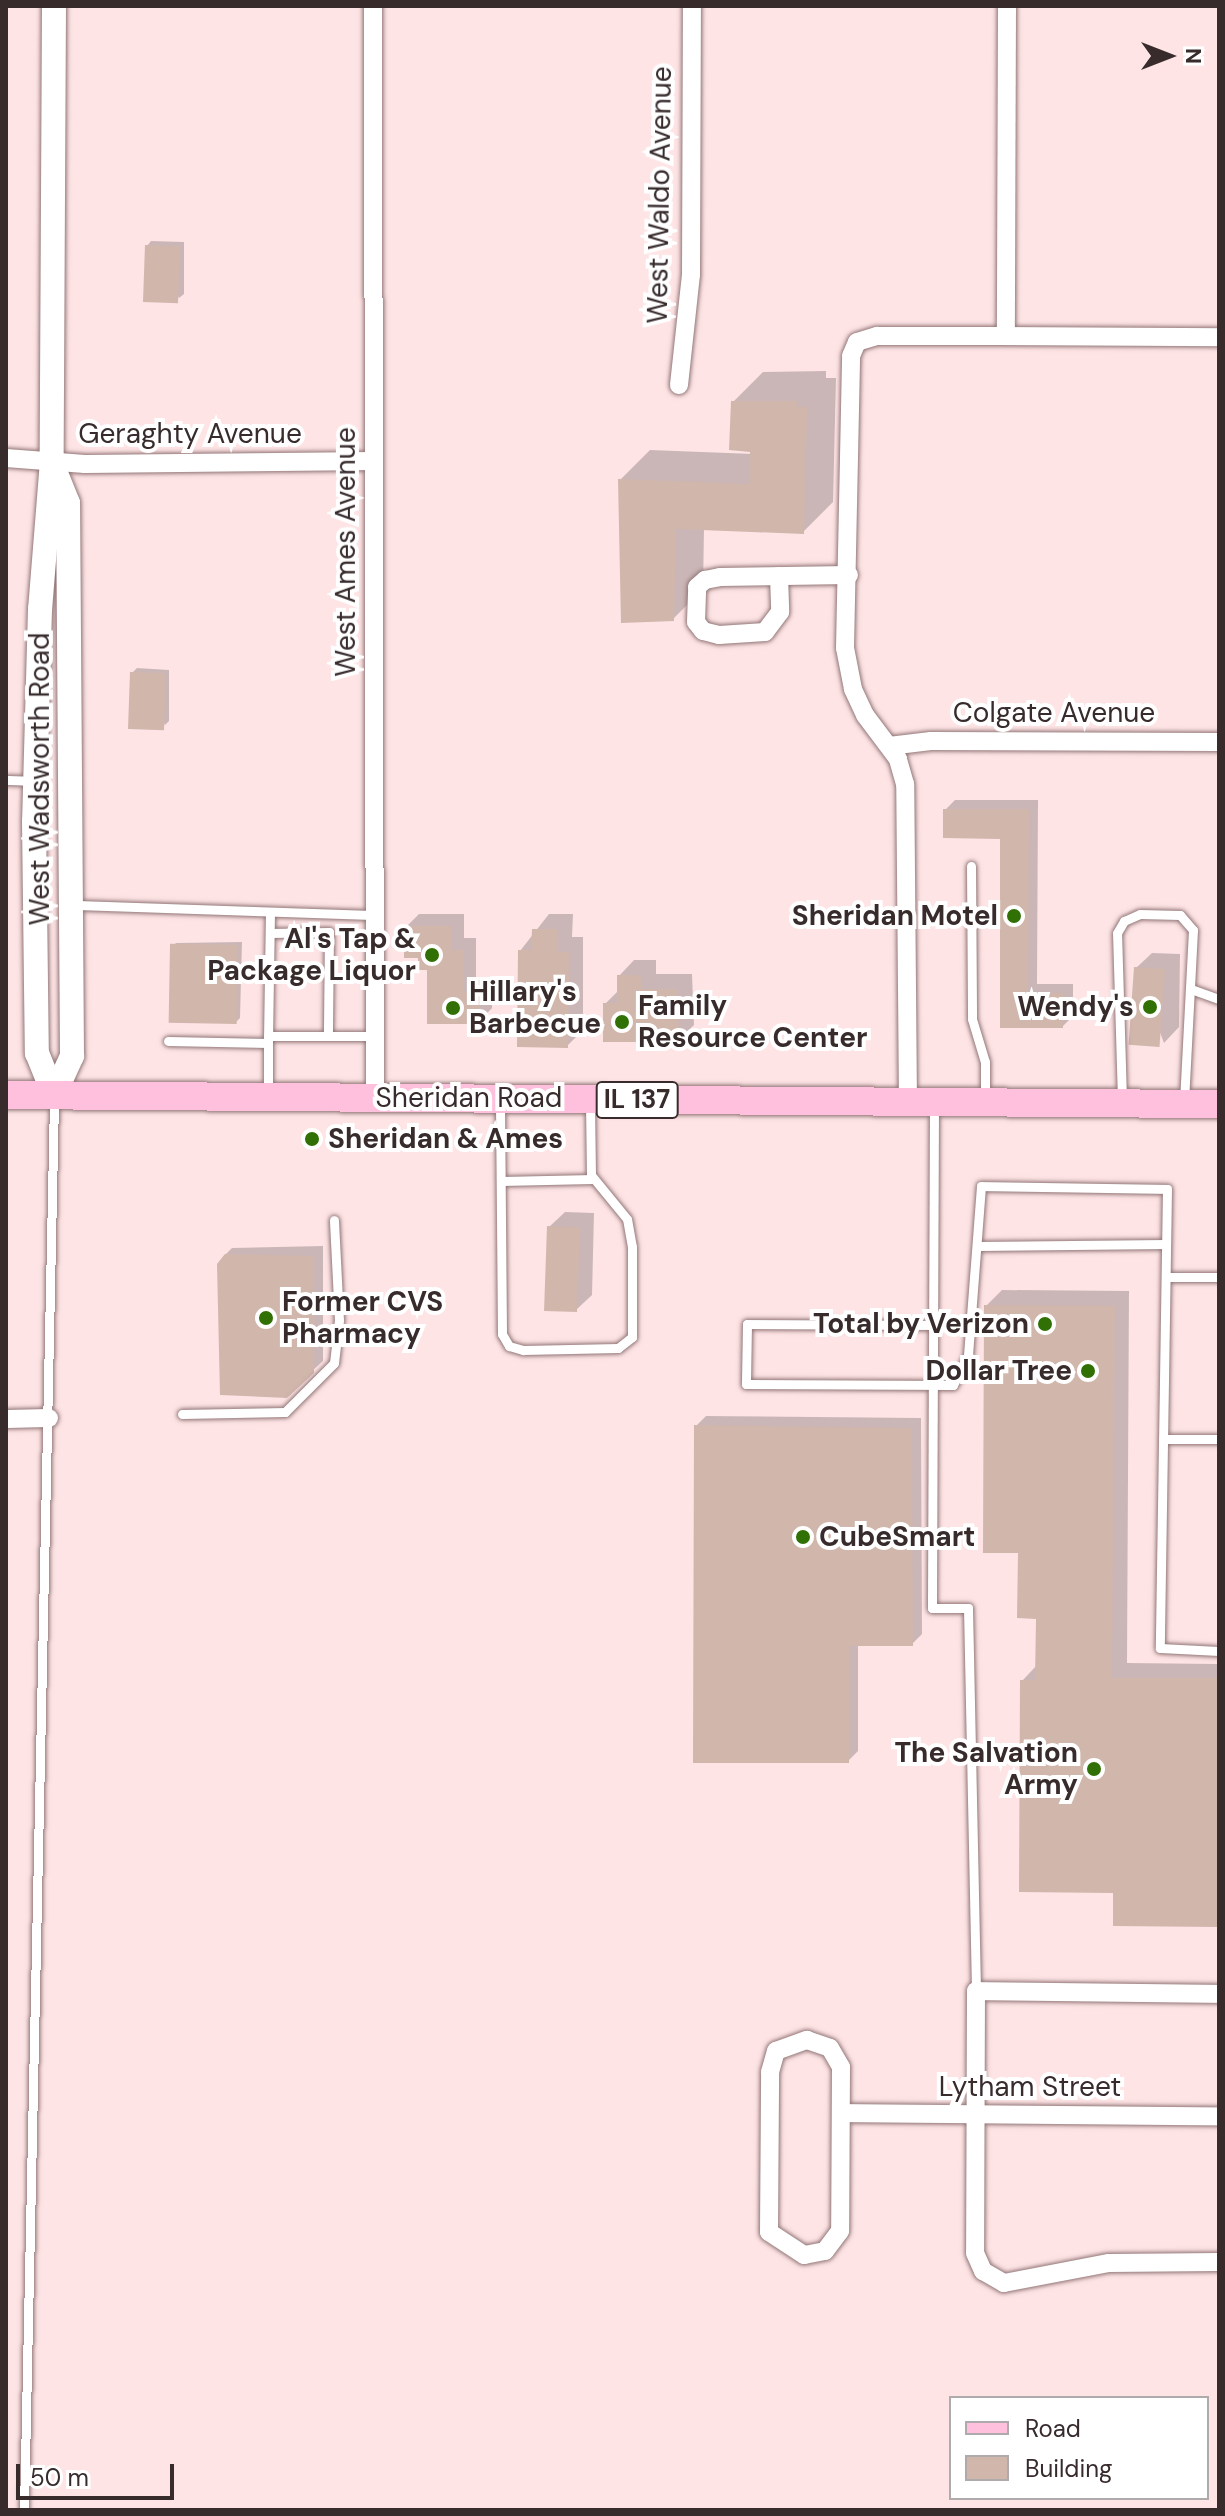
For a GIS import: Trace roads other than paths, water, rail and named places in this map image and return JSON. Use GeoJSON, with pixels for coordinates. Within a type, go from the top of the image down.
{"type":"FeatureCollection","features":[{"type":"Feature","properties":{"kind":"main road","name":"West Wadsworth Road"},"geometry":{"type":"LineString","coordinates":[[54,6],[52,461],[40,609],[35,782],[37,1053],[54,1095]]}},
{"type":"Feature","properties":{"kind":"main road","name":"West Wadsworth Road"},"geometry":{"type":"LineString","coordinates":[[52,461],[68,503],[72,1056],[54,1095]]}},
{"type":"Feature","properties":{"kind":"main road","name":"Sheridan Road"},"geometry":{"type":"LineString","coordinates":[[6,1095],[1219,1104]]}},
{"type":"Feature","properties":{"kind":"street","name":"West Ames Avenue"},"geometry":{"type":"LineString","coordinates":[[373,6],[375,1098]]}},
{"type":"Feature","properties":{"kind":"street","name":"West Waldo Avenue"},"geometry":{"type":"LineString","coordinates":[[679,385],[691,275],[692,6]]}},
{"type":"Feature","properties":{"kind":"street"},"geometry":{"type":"LineString","coordinates":[[1006,336],[1007,6]]}},
{"type":"Feature","properties":{"kind":"street"},"geometry":{"type":"LineString","coordinates":[[921,1102],[905,784],[889,746],[853,689],[845,648],[849,575],[851,356],[857,342],[877,336],[1219,337]]}},
{"type":"Feature","properties":{"kind":"street","name":"Geraghty Avenue"},"geometry":{"type":"LineString","coordinates":[[6,458],[52,461],[373,461]]}},
{"type":"Feature","properties":{"kind":"street"},"geometry":{"type":"LineString","coordinates":[[779,576],[780,612],[765,632],[719,635],[703,631],[696,622],[694,605],[705,580],[779,576],[849,575]]}},
{"type":"Feature","properties":{"kind":"street","name":"Colgate Avenue"},"geometry":{"type":"LineString","coordinates":[[889,746],[931,741],[1219,742]]}},
{"type":"Feature","properties":{"kind":"street"},"geometry":{"type":"LineString","coordinates":[[6,1419],[49,1418]]}},
{"type":"Feature","properties":{"kind":"street"},"geometry":{"type":"LineString","coordinates":[[1219,1994],[976,1991],[975,2253],[983,2271],[1004,2283],[1109,2263],[1219,2262]]}},
{"type":"Feature","properties":{"kind":"street"},"geometry":{"type":"LineString","coordinates":[[807,2040],[830,2048],[841,2067],[841,2113],[840,2231],[825,2251],[804,2255],[769,2232],[770,2072],[776,2051],[807,2040]]}},
{"type":"Feature","properties":{"kind":"street","name":"Lytham Street"},"geometry":{"type":"LineString","coordinates":[[841,2113],[1219,2116]]}},
{"type":"Feature","properties":{"kind":"lane"},"geometry":{"type":"LineString","coordinates":[[6,780],[35,782]]}},
{"type":"Feature","properties":{"kind":"lane"},"geometry":{"type":"LineString","coordinates":[[971,866],[972,1019],[985,1062],[985,1102]]}},
{"type":"Feature","properties":{"kind":"lane"},"geometry":{"type":"LineString","coordinates":[[71,905],[375,915]]}},
{"type":"Feature","properties":{"kind":"lane"},"geometry":{"type":"LineString","coordinates":[[268,1097],[270,912]]}},
{"type":"Feature","properties":{"kind":"lane"},"geometry":{"type":"LineString","coordinates":[[1122,1103],[1117,933],[1124,921],[1140,914],[1180,915],[1193,930],[1184,1104]]}},
{"type":"Feature","properties":{"kind":"lane"},"geometry":{"type":"LineString","coordinates":[[270,933],[329,932],[328,1036]]}},
{"type":"Feature","properties":{"kind":"lane"},"geometry":{"type":"LineString","coordinates":[[1191,989],[1219,999]]}},
{"type":"Feature","properties":{"kind":"lane"},"geometry":{"type":"LineString","coordinates":[[168,1041],[375,1036]]}},
{"type":"Feature","properties":{"kind":"lane","name":"West Wadsworth Road"},"geometry":{"type":"LineString","coordinates":[[24,2510],[54,1095]]}},
{"type":"Feature","properties":{"kind":"lane"},"geometry":{"type":"LineString","coordinates":[[500,1099],[500,1308],[509,1346],[618,1348],[632,1337],[632,1247],[627,1219],[593,1179],[590,1099]]}},
{"type":"Feature","properties":{"kind":"lane"},"geometry":{"type":"LineString","coordinates":[[921,1102],[933,1325],[932,1608],[968,1608],[976,1991]]}},
{"type":"Feature","properties":{"kind":"lane"},"geometry":{"type":"LineString","coordinates":[[501,1181],[593,1179]]}},
{"type":"Feature","properties":{"kind":"lane"},"geometry":{"type":"LineString","coordinates":[[933,1325],[747,1324],[746,1384],[953,1385],[968,1355],[981,1186],[1167,1189],[1160,1648],[1219,1651]]}},
{"type":"Feature","properties":{"kind":"lane"},"geometry":{"type":"LineString","coordinates":[[182,1414],[285,1412],[334,1363],[339,1320],[334,1220]]}},
{"type":"Feature","properties":{"kind":"lane"},"geometry":{"type":"LineString","coordinates":[[978,1246],[1166,1244]]}},
{"type":"Feature","properties":{"kind":"lane"},"geometry":{"type":"LineString","coordinates":[[1166,1277],[1219,1277]]}},
{"type":"Feature","properties":{"kind":"lane"},"geometry":{"type":"LineString","coordinates":[[1163,1439],[1219,1439]]}},
{"type":"Feature","properties":{"kind":"place","name":"Sheridan Motel"},"geometry":{"type":"Point","coordinates":[1014,916]}},
{"type":"Feature","properties":{"kind":"place","name":"Al's Tap & Package Liquor"},"geometry":{"type":"Point","coordinates":[432,955]}},
{"type":"Feature","properties":{"kind":"place","name":"Wendy's"},"geometry":{"type":"Point","coordinates":[1150,1007]}},
{"type":"Feature","properties":{"kind":"place","name":"Hillary's Barbecue"},"geometry":{"type":"Point","coordinates":[453,1008]}},
{"type":"Feature","properties":{"kind":"place","name":"Family Resource Center"},"geometry":{"type":"Point","coordinates":[622,1022]}},
{"type":"Feature","properties":{"kind":"place","name":"Sheridan & Ames"},"geometry":{"type":"Point","coordinates":[312,1139]}},
{"type":"Feature","properties":{"kind":"place","name":"Former CVS Pharmacy"},"geometry":{"type":"Point","coordinates":[266,1318]}},
{"type":"Feature","properties":{"kind":"place","name":"Total by Verizon"},"geometry":{"type":"Point","coordinates":[1045,1324]}},
{"type":"Feature","properties":{"kind":"place","name":"Dollar Tree"},"geometry":{"type":"Point","coordinates":[1088,1371]}},
{"type":"Feature","properties":{"kind":"place","name":"CubeSmart"},"geometry":{"type":"Point","coordinates":[803,1537]}},
{"type":"Feature","properties":{"kind":"place","name":"The Salvation Army"},"geometry":{"type":"Point","coordinates":[1094,1769]}}]}
